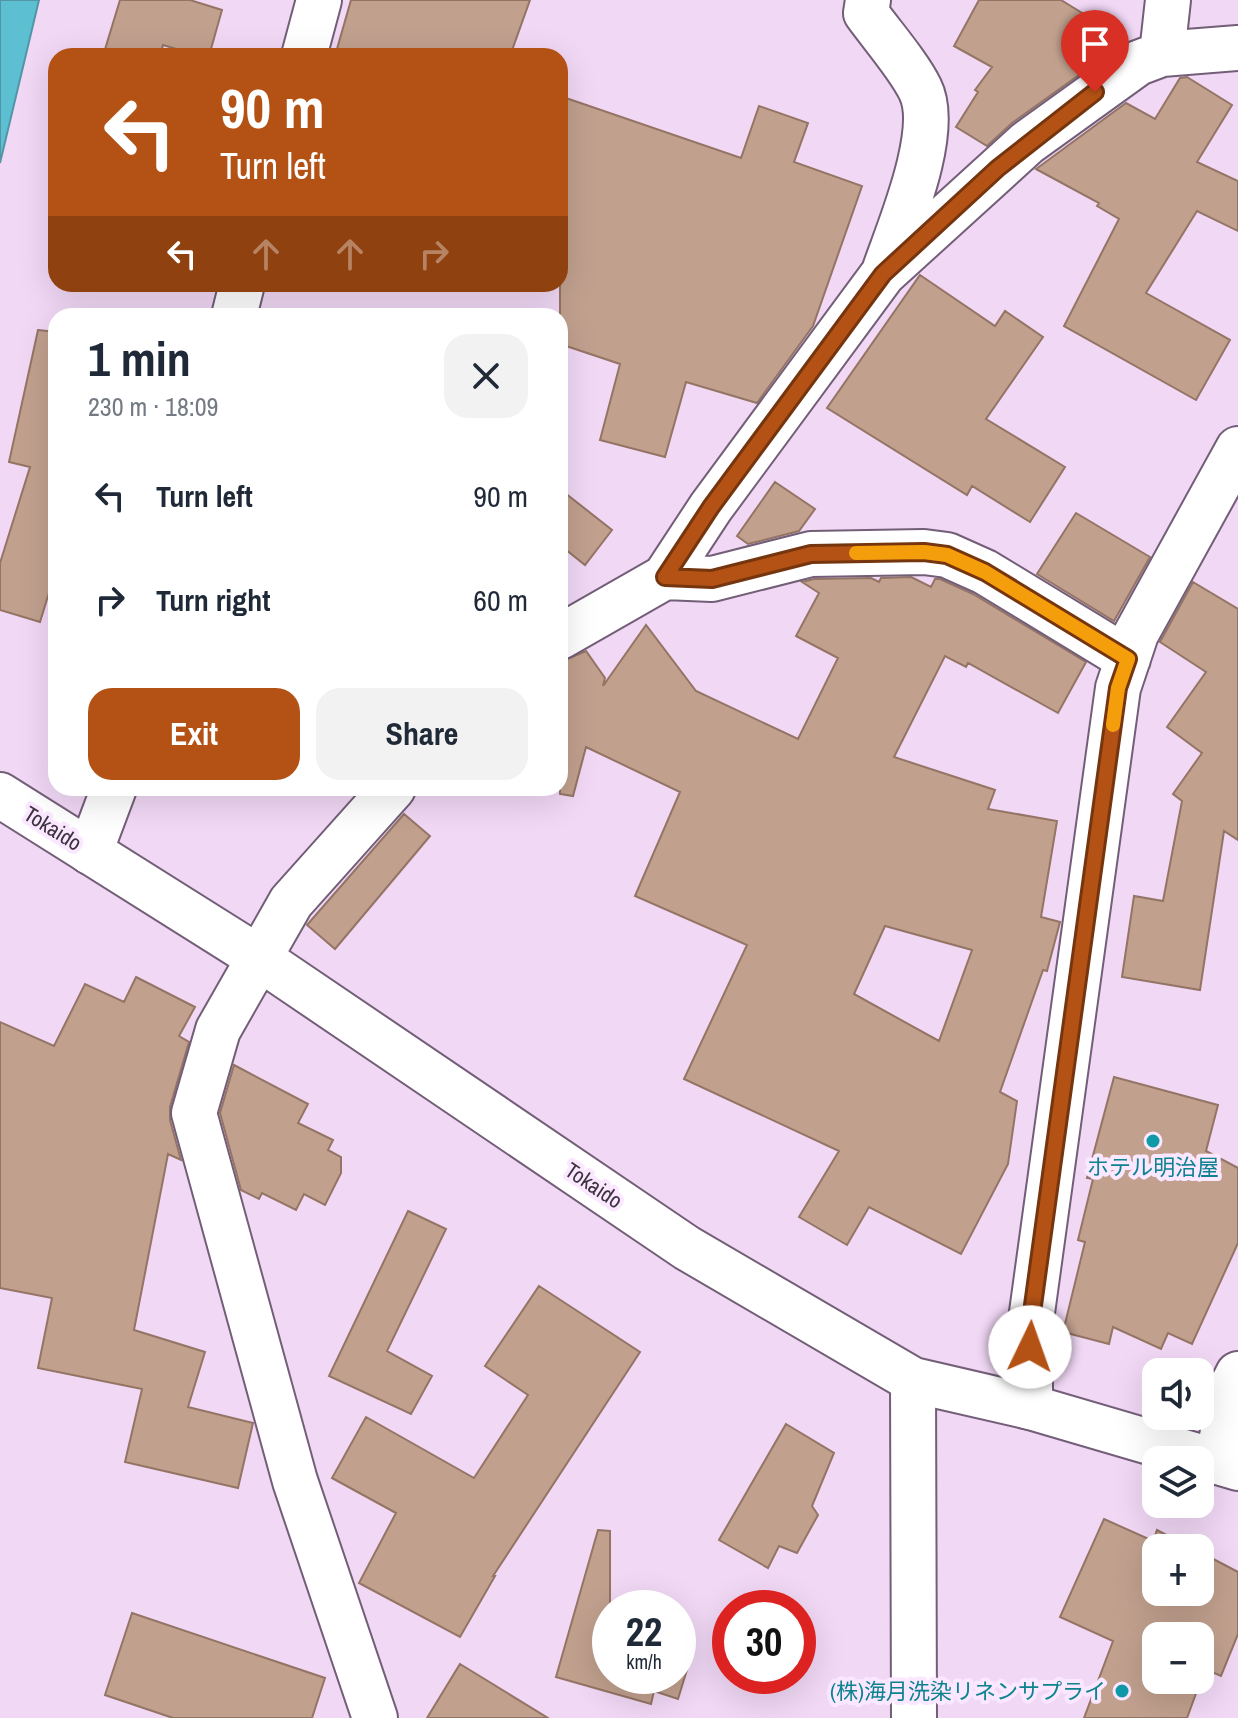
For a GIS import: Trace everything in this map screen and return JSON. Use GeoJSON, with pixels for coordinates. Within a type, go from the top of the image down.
{"type":"FeatureCollection","features":[{"type":"Feature","properties":{"kind":"main road"},"geometry":{"type":"LineString","coordinates":[[306,48],[319,0]]}},
{"type":"Feature","properties":{"kind":"main road"},"geometry":{"type":"LineString","coordinates":[[868,0],[866,13],[922,90],[924,115],[925,141],[916,178],[883,274]]}},
{"type":"Feature","properties":{"kind":"main road"},"geometry":{"type":"LineString","coordinates":[[1162,54],[1168,0]]}},
{"type":"Feature","properties":{"kind":"main road"},"geometry":{"type":"LineString","coordinates":[[568,632],[665,577],[711,507],[883,274],[1027,143],[1138,63],[1162,54],[1238,48]]}},
{"type":"Feature","properties":{"kind":"main road"},"geometry":{"type":"LineString","coordinates":[[1030,1407],[1030,1327],[1118,688],[1136,634],[1238,449]]}},
{"type":"Feature","properties":{"kind":"main road"},"geometry":{"type":"LineString","coordinates":[[665,577],[712,579],[811,554],[924,552],[947,555],[985,572],[1128,659]]}},
{"type":"Feature","properties":{"kind":"main road","name":"Tokaido"},"geometry":{"type":"LineString","coordinates":[[0,795],[259,958],[687,1248],[913,1380],[1030,1407],[1228,1465]]}},
{"type":"Feature","properties":{"kind":"main road"},"geometry":{"type":"LineString","coordinates":[[90,852],[111,796]]}},
{"type":"Feature","properties":{"kind":"main road"},"geometry":{"type":"LineString","coordinates":[[375,1718],[295,1481],[194,1113],[218,1030],[291,902],[386,796]]}},
{"type":"Feature","properties":{"kind":"main road"},"geometry":{"type":"LineString","coordinates":[[1228,1465],[1232,1386],[1238,1374]]}},
{"type":"Feature","properties":{"kind":"main road"},"geometry":{"type":"LineString","coordinates":[[913,1380],[914,1718]]}},
{"type":"Feature","properties":{"kind":"water"},"geometry":{"type":"Polygon","coordinates":[[[0,0],[39,0],[0,163],[0,0]]]}},
{"type":"Feature","properties":{"kind":"building"},"geometry":{"type":"Polygon","coordinates":[[[120,0],[190,0],[222,10],[211,48],[163,45],[162,48],[105,48],[120,0]]]}},
{"type":"Feature","properties":{"kind":"building"},"geometry":{"type":"Polygon","coordinates":[[[351,0],[530,0],[513,48],[337,48],[351,0]]]}},
{"type":"Feature","properties":{"kind":"building"},"geometry":{"type":"Polygon","coordinates":[[[979,0],[1061,0],[1108,29],[1083,72],[1012,123],[987,146],[956,127],[978,92],[975,90],[992,67],[954,46],[979,0]]]}},
{"type":"Feature","properties":{"kind":"building"},"geometry":{"type":"Polygon","coordinates":[[[1187,77],[1232,105],[1197,162],[1238,181],[1238,231],[1197,211],[1146,293],[1230,340],[1196,400],[1064,326],[1119,219],[1097,206],[1099,203],[1036,169],[1126,103],[1155,119],[1180,78],[1187,77]]]}},
{"type":"Feature","properties":{"kind":"building"},"geometry":{"type":"Polygon","coordinates":[[[568,99],[741,158],[759,106],[808,123],[794,162],[862,186],[813,326],[757,403],[686,382],[665,457],[600,440],[620,364],[568,347],[568,308],[560,308],[560,292],[568,292],[568,99]]]}},
{"type":"Feature","properties":{"kind":"building"},"geometry":{"type":"Polygon","coordinates":[[[920,275],[995,326],[1005,311],[1043,337],[986,419],[1065,467],[1030,522],[972,486],[967,495],[827,408],[920,275]]]}},
{"type":"Feature","properties":{"kind":"building"},"geometry":{"type":"Polygon","coordinates":[[[38,330],[48,331],[48,596],[40,622],[0,610],[0,563],[30,467],[9,462],[38,330]]]}},
{"type":"Feature","properties":{"kind":"building"},"geometry":{"type":"Polygon","coordinates":[[[775,482],[815,509],[799,531],[748,544],[737,536],[775,482]]]}},
{"type":"Feature","properties":{"kind":"building"},"geometry":{"type":"Polygon","coordinates":[[[568,495],[612,530],[585,565],[568,551],[568,495]]]}},
{"type":"Feature","properties":{"kind":"building"},"geometry":{"type":"Polygon","coordinates":[[[1076,513],[1150,557],[1114,621],[1037,574],[1076,513]]]}},
{"type":"Feature","properties":{"kind":"building"},"geometry":{"type":"Polygon","coordinates":[[[911,577],[931,587],[935,579],[940,579],[973,594],[1086,662],[1058,713],[968,663],[966,667],[945,656],[894,757],[995,790],[988,809],[1057,821],[1041,917],[1060,922],[1047,971],[1043,970],[1000,1092],[1017,1101],[1008,1164],[961,1254],[869,1207],[847,1245],[799,1217],[839,1151],[684,1079],[747,945],[635,896],[680,792],[586,747],[573,796],[568,795],[568,659],[586,651],[605,678],[603,686],[646,625],[696,691],[798,739],[838,658],[796,636],[819,593],[802,582],[871,578],[879,582],[881,578],[911,577]],[[885,926],[854,994],[939,1041],[972,950],[885,926]]]}},
{"type":"Feature","properties":{"kind":"building"},"geometry":{"type":"Polygon","coordinates":[[[1193,582],[1238,609],[1238,840],[1224,831],[1200,990],[1122,977],[1134,896],[1163,901],[1182,801],[1173,794],[1202,753],[1167,727],[1206,672],[1160,642],[1193,582]]]}},
{"type":"Feature","properties":{"kind":"building"},"geometry":{"type":"Polygon","coordinates":[[[404,814],[430,836],[335,949],[307,925],[404,814]]]}},
{"type":"Feature","properties":{"kind":"building"},"geometry":{"type":"Polygon","coordinates":[[[136,977],[195,1007],[179,1036],[189,1042],[170,1107],[170,1120],[181,1160],[168,1154],[134,1330],[205,1352],[188,1407],[253,1423],[238,1488],[125,1462],[142,1389],[38,1368],[52,1298],[0,1288],[0,1022],[54,1046],[85,984],[124,1002],[136,977]]]}},
{"type":"Feature","properties":{"kind":"building"},"geometry":{"type":"Polygon","coordinates":[[[234,1065],[308,1104],[298,1123],[333,1140],[328,1150],[341,1157],[341,1173],[325,1205],[304,1194],[296,1210],[262,1193],[259,1199],[241,1190],[220,1113],[234,1065]]]}},
{"type":"Feature","properties":{"kind":"building"},"geometry":{"type":"Polygon","coordinates":[[[1114,1077],[1218,1105],[1206,1151],[1238,1168],[1238,1243],[1192,1344],[1168,1333],[1161,1349],[1113,1327],[1109,1344],[1063,1332],[1085,1242],[1078,1240],[1093,1179],[1087,1178],[1114,1077]]]}},
{"type":"Feature","properties":{"kind":"building"},"geometry":{"type":"Polygon","coordinates":[[[408,1211],[446,1229],[387,1351],[432,1376],[411,1414],[329,1376],[408,1211]]]}},
{"type":"Feature","properties":{"kind":"building"},"geometry":{"type":"Polygon","coordinates":[[[539,1286],[640,1352],[493,1576],[460,1637],[359,1583],[396,1513],[332,1478],[366,1417],[474,1478],[528,1395],[485,1366],[539,1286]]]}},
{"type":"Feature","properties":{"kind":"building"},"geometry":{"type":"Polygon","coordinates":[[[786,1424],[834,1453],[812,1506],[818,1515],[797,1553],[779,1546],[768,1568],[719,1540],[786,1424]]]}},
{"type":"Feature","properties":{"kind":"building"},"geometry":{"type":"Polygon","coordinates":[[[1104,1519],[1142,1536],[1142,1606],[1214,1606],[1214,1559],[1238,1572],[1238,1634],[1221,1676],[1214,1673],[1214,1622],[1142,1622],[1142,1694],[1196,1694],[1187,1718],[1084,1718],[1113,1641],[1060,1617],[1104,1519]]]}},
{"type":"Feature","properties":{"kind":"building"},"geometry":{"type":"Polygon","coordinates":[[[598,1530],[610,1531],[610,1590],[592,1590],[592,1687],[556,1677],[598,1530]]]}},
{"type":"Feature","properties":{"kind":"building"},"geometry":{"type":"Polygon","coordinates":[[[132,1613],[325,1678],[312,1718],[173,1718],[105,1695],[132,1613]]]}},
{"type":"Feature","properties":{"kind":"building"},"geometry":{"type":"Polygon","coordinates":[[[460,1664],[548,1718],[427,1718],[460,1664]]]}},
{"type":"Feature","properties":{"kind":"building"},"geometry":{"type":"Polygon","coordinates":[[[616,1694],[653,1694],[651,1704],[616,1694]]]}},
{"type":"Feature","properties":{"kind":"building"},"geometry":{"type":"Polygon","coordinates":[[[663,1694],[680,1694],[678,1699],[663,1694]]]}},
{"type":"Feature","properties":{"kind":"slow traffic"},"geometry":{"type":"LineString","coordinates":[[856,553],[924,552],[947,555],[985,572],[1128,659],[1118,688],[1113,725]]}},
{"type":"Feature","properties":{"kind":"place","name":"ホテル明治屋"},"geometry":{"type":"Point","coordinates":[1153,1141]}},
{"type":"Feature","properties":{"kind":"place","name":"(株)海月洗染リネンサプライ"},"geometry":{"type":"Point","coordinates":[1122,1691]}},
{"type":"Feature","properties":{"kind":"route"},"geometry":{"type":"LineString","coordinates":[[1030,1347],[1030,1327],[1118,688],[1128,659],[985,572],[947,555],[924,552],[811,554],[712,579],[665,577],[711,507],[883,274],[1027,143],[1095,92]]}}]}
